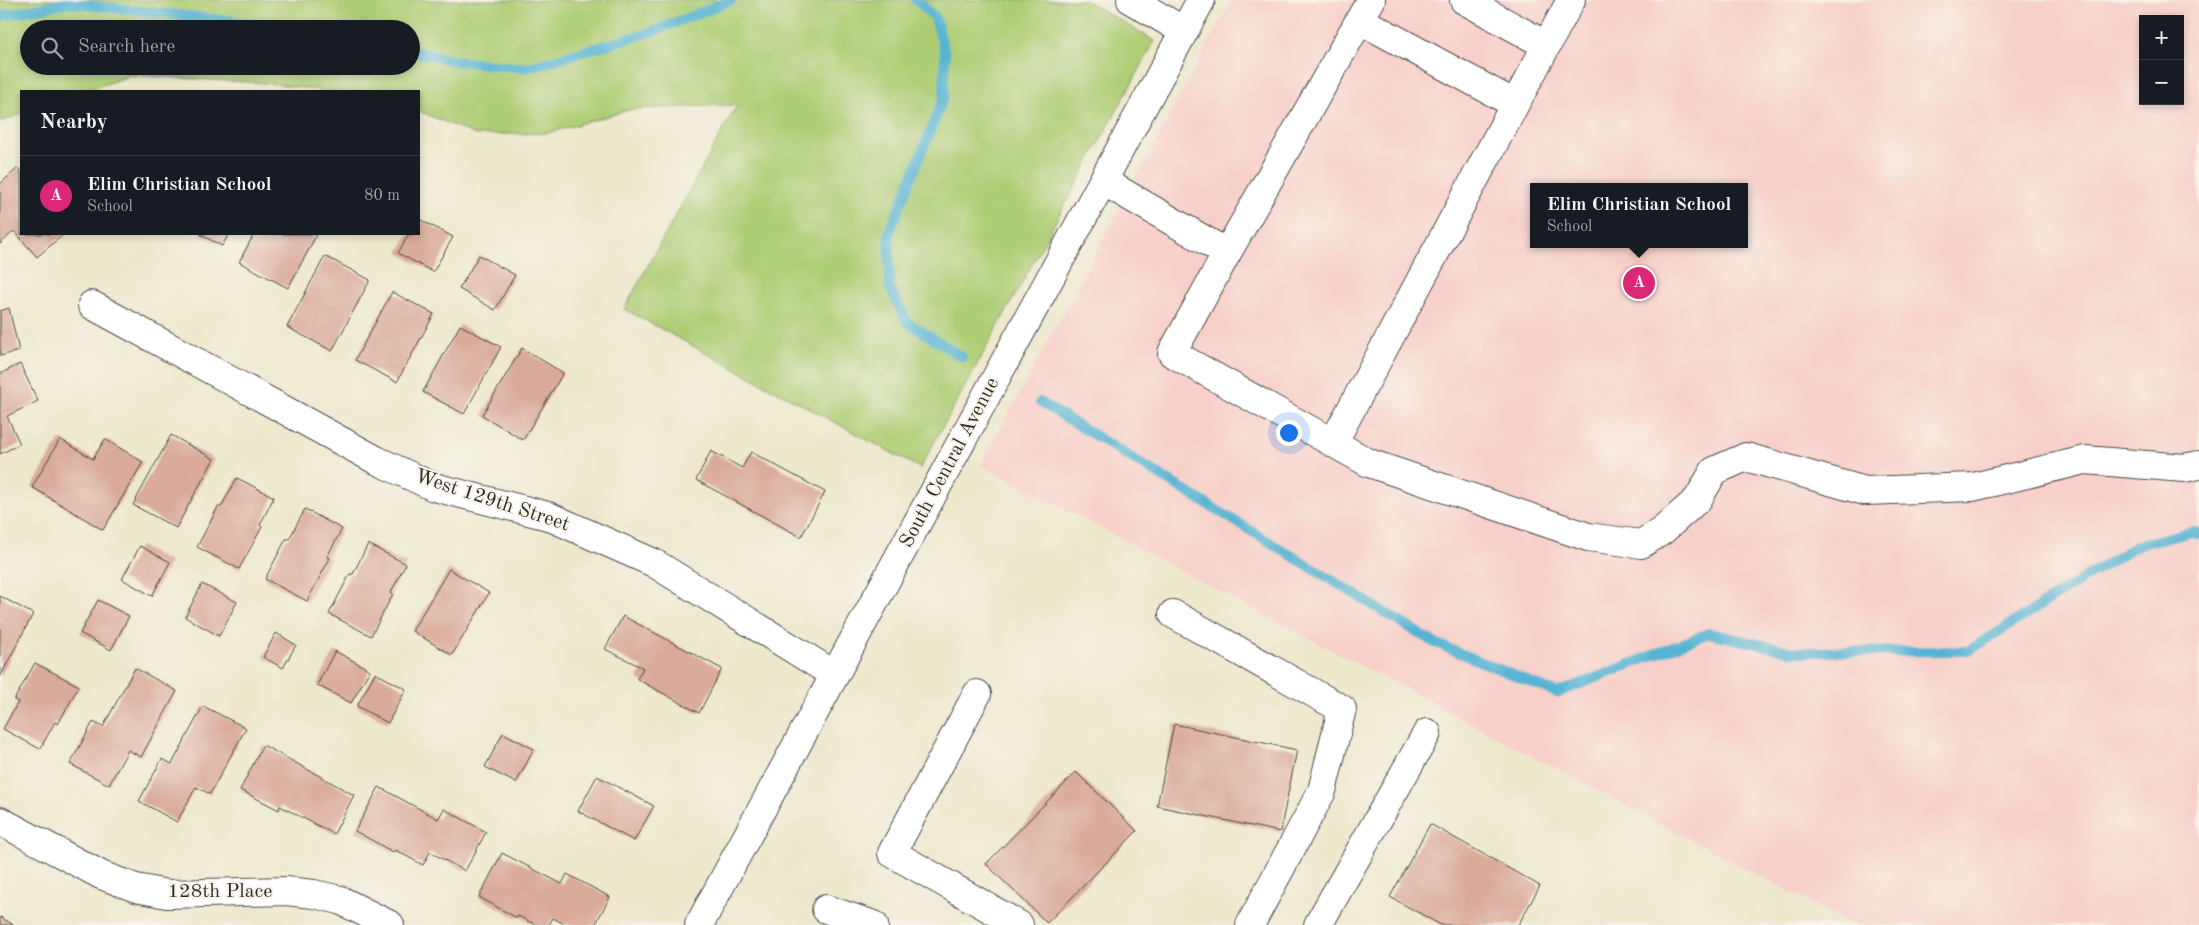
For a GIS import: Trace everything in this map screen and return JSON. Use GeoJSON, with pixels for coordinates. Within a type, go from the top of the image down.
{"type":"FeatureCollection","features":[{"type":"Feature","properties":{"kind":"street"},"geometry":{"type":"LineString","coordinates":[[1131,0],[1184,31]]}},
{"type":"Feature","properties":{"kind":"street","name":"South Central Avenue"},"geometry":{"type":"LineString","coordinates":[[699,925],[1201,0]]}},
{"type":"Feature","properties":{"kind":"street"},"geometry":{"type":"LineString","coordinates":[[1464,0],[1546,45]]}},
{"type":"Feature","properties":{"kind":"street"},"geometry":{"type":"LineString","coordinates":[[1333,443],[1570,0]]}},
{"type":"Feature","properties":{"kind":"street"},"geometry":{"type":"LineString","coordinates":[[1515,104],[1365,10],[1172,352],[1369,463],[1588,537],[1641,544],[1662,531],[1698,499],[1714,472],[1746,458],[1865,491],[1973,487],[2085,460],[2184,468],[2199,466]]}},
{"type":"Feature","properties":{"kind":"street"},"geometry":{"type":"LineString","coordinates":[[1103,181],[1227,253]]}},
{"type":"Feature","properties":{"kind":"street","name":"West 129th Street"},"geometry":{"type":"LineString","coordinates":[[92,305],[376,460],[434,487],[548,516],[654,563],[834,676]]}},
{"type":"Feature","properties":{"kind":"street"},"geometry":{"type":"LineString","coordinates":[[1173,614],[1342,709],[1322,791],[1250,925]]}},
{"type":"Feature","properties":{"kind":"street"},"geometry":{"type":"LineString","coordinates":[[977,694],[892,853],[1019,925]]}},
{"type":"Feature","properties":{"kind":"street"},"geometry":{"type":"LineString","coordinates":[[1318,925],[1427,734]]}},
{"type":"Feature","properties":{"kind":"street","name":"128th Place"},"geometry":{"type":"LineString","coordinates":[[0,821],[101,875],[136,888],[167,894],[286,891],[314,894],[340,900],[390,925]]}},
{"type":"Feature","properties":{"kind":"street"},"geometry":{"type":"LineString","coordinates":[[826,909],[874,925]]}},
{"type":"Feature","properties":{"kind":"shaded area"},"geometry":{"type":"Polygon","coordinates":[[[1232,0],[2199,0],[2199,925],[1853,925],[981,465],[1232,0]]]}},
{"type":"Feature","properties":{"kind":"green space"},"geometry":{"type":"Polygon","coordinates":[[[0,0],[1085,0],[1155,41],[920,468],[624,309],[737,105],[632,109],[548,133],[476,135],[420,111],[420,90],[319,90],[276,84],[131,75],[89,90],[20,90],[20,114],[0,122],[0,0]]]}},
{"type":"Feature","properties":{"kind":"building"},"geometry":{"type":"Polygon","coordinates":[[[18,168],[20,171],[20,235],[63,235],[37,257],[14,231],[0,244],[0,184],[18,168]]]}},
{"type":"Feature","properties":{"kind":"building"},"geometry":{"type":"Polygon","coordinates":[[[420,220],[453,237],[433,272],[398,253],[408,235],[420,235],[420,220]]]}},
{"type":"Feature","properties":{"kind":"building"},"geometry":{"type":"Polygon","coordinates":[[[202,235],[228,235],[222,246],[202,235]]]}},
{"type":"Feature","properties":{"kind":"building"},"geometry":{"type":"Polygon","coordinates":[[[253,235],[316,235],[288,288],[239,262],[253,235]]]}},
{"type":"Feature","properties":{"kind":"building"},"geometry":{"type":"Polygon","coordinates":[[[479,255],[515,275],[495,310],[459,289],[479,255]]]}},
{"type":"Feature","properties":{"kind":"building"},"geometry":{"type":"Polygon","coordinates":[[[325,256],[370,280],[332,351],[287,327],[325,256]]]}},
{"type":"Feature","properties":{"kind":"building"},"geometry":{"type":"Polygon","coordinates":[[[392,292],[434,314],[397,382],[355,360],[392,292]]]}},
{"type":"Feature","properties":{"kind":"building"},"geometry":{"type":"Polygon","coordinates":[[[9,308],[19,351],[0,356],[0,311],[9,308]]]}},
{"type":"Feature","properties":{"kind":"building"},"geometry":{"type":"Polygon","coordinates":[[[460,325],[501,347],[464,414],[423,392],[460,325]]]}},
{"type":"Feature","properties":{"kind":"building"},"geometry":{"type":"Polygon","coordinates":[[[522,348],[563,373],[523,440],[482,415],[522,348]]]}},
{"type":"Feature","properties":{"kind":"building"},"geometry":{"type":"Polygon","coordinates":[[[20,364],[38,401],[7,416],[20,444],[0,454],[0,374],[20,364]]]}},
{"type":"Feature","properties":{"kind":"building"},"geometry":{"type":"Polygon","coordinates":[[[171,435],[214,459],[176,528],[133,505],[171,435]]]}},
{"type":"Feature","properties":{"kind":"building"},"geometry":{"type":"Polygon","coordinates":[[[60,439],[93,459],[105,439],[143,462],[103,530],[32,487],[60,439]]]}},
{"type":"Feature","properties":{"kind":"building"},"geometry":{"type":"Polygon","coordinates":[[[711,451],[742,468],[751,452],[825,492],[801,537],[696,480],[711,451]]]}},
{"type":"Feature","properties":{"kind":"building"},"geometry":{"type":"Polygon","coordinates":[[[237,478],[274,497],[260,525],[262,527],[239,569],[197,547],[218,507],[221,507],[237,478]]]}},
{"type":"Feature","properties":{"kind":"building"},"geometry":{"type":"Polygon","coordinates":[[[305,509],[342,529],[327,557],[330,558],[307,601],[265,579],[286,539],[289,539],[305,509]]]}},
{"type":"Feature","properties":{"kind":"building"},"geometry":{"type":"Polygon","coordinates":[[[368,544],[406,564],[371,636],[329,614],[368,544]]]}},
{"type":"Feature","properties":{"kind":"building"},"geometry":{"type":"Polygon","coordinates":[[[140,546],[170,562],[152,596],[122,579],[140,546]]]}},
{"type":"Feature","properties":{"kind":"building"},"geometry":{"type":"Polygon","coordinates":[[[449,569],[489,593],[452,655],[412,631],[449,569]]]}},
{"type":"Feature","properties":{"kind":"building"},"geometry":{"type":"Polygon","coordinates":[[[202,584],[237,602],[219,636],[185,617],[202,584]]]}},
{"type":"Feature","properties":{"kind":"building"},"geometry":{"type":"Polygon","coordinates":[[[0,596],[33,614],[0,677],[0,596]]]}},
{"type":"Feature","properties":{"kind":"building"},"geometry":{"type":"Polygon","coordinates":[[[98,600],[129,616],[111,650],[80,633],[98,600]]]}},
{"type":"Feature","properties":{"kind":"building"},"geometry":{"type":"Polygon","coordinates":[[[623,616],[722,669],[699,713],[637,679],[643,668],[605,649],[623,616]]]}},
{"type":"Feature","properties":{"kind":"building"},"geometry":{"type":"Polygon","coordinates":[[[276,633],[296,645],[283,668],[263,657],[276,633]]]}},
{"type":"Feature","properties":{"kind":"building"},"geometry":{"type":"Polygon","coordinates":[[[335,651],[370,670],[351,703],[317,685],[335,651]]]}},
{"type":"Feature","properties":{"kind":"building"},"geometry":{"type":"Polygon","coordinates":[[[35,663],[79,686],[58,724],[55,722],[40,749],[3,729],[18,702],[14,700],[35,663]]]}},
{"type":"Feature","properties":{"kind":"building"},"geometry":{"type":"Polygon","coordinates":[[[135,668],[177,691],[141,757],[128,750],[109,785],[70,764],[93,722],[103,727],[135,668]]]}},
{"type":"Feature","properties":{"kind":"building"},"geometry":{"type":"Polygon","coordinates":[[[375,673],[406,689],[388,723],[357,706],[375,673]]]}},
{"type":"Feature","properties":{"kind":"building"},"geometry":{"type":"Polygon","coordinates":[[[203,706],[246,728],[210,794],[196,787],[177,822],[139,801],[162,759],[172,764],[203,706]]]}},
{"type":"Feature","properties":{"kind":"building"},"geometry":{"type":"Polygon","coordinates":[[[1174,724],[1297,750],[1280,832],[1157,806],[1174,724]]]}},
{"type":"Feature","properties":{"kind":"building"},"geometry":{"type":"Polygon","coordinates":[[[503,733],[534,749],[516,783],[485,767],[503,733]]]}},
{"type":"Feature","properties":{"kind":"building"},"geometry":{"type":"Polygon","coordinates":[[[263,745],[354,795],[334,834],[280,806],[279,810],[240,790],[263,745]]]}},
{"type":"Feature","properties":{"kind":"building"},"geometry":{"type":"Polygon","coordinates":[[[1076,772],[1137,831],[1047,923],[986,864],[1076,772]]]}},
{"type":"Feature","properties":{"kind":"building"},"geometry":{"type":"Polygon","coordinates":[[[597,776],[654,806],[634,841],[578,811],[597,776]]]}},
{"type":"Feature","properties":{"kind":"building"},"geometry":{"type":"Polygon","coordinates":[[[379,787],[438,819],[444,809],[486,832],[465,871],[430,852],[423,865],[395,850],[393,852],[355,831],[379,787]]]}},
{"type":"Feature","properties":{"kind":"building"},"geometry":{"type":"Polygon","coordinates":[[[1430,824],[1540,886],[1518,925],[1441,925],[1390,897],[1430,824]]]}},
{"type":"Feature","properties":{"kind":"building"},"geometry":{"type":"Polygon","coordinates":[[[502,853],[562,884],[567,874],[610,897],[595,925],[567,925],[553,918],[549,925],[536,925],[518,916],[517,918],[479,897],[502,853]]]}},
{"type":"Feature","properties":{"kind":"building"},"geometry":{"type":"Polygon","coordinates":[[[0,917],[14,925],[0,925],[0,917]]]}},
{"type":"Feature","properties":{"kind":"waterway"},"geometry":{"type":"LineString","coordinates":[[420,53],[455,61],[526,68],[651,32],[732,0]]}},
{"type":"Feature","properties":{"kind":"waterway"},"geometry":{"type":"LineString","coordinates":[[916,0],[935,17],[945,53],[944,97],[889,233],[890,288],[907,322],[962,357]]}},
{"type":"Feature","properties":{"kind":"waterway"},"geometry":{"type":"LineString","coordinates":[[0,16],[66,3],[224,20]]}},
{"type":"Feature","properties":{"kind":"waterway"},"geometry":{"type":"LineString","coordinates":[[1040,402],[1433,642],[1557,693],[1709,633],[1794,652],[1968,651],[2137,545],[2193,531],[2199,534]]}},
{"type":"Feature","properties":{"kind":"place","name":"Elim Christian School"},"geometry":{"type":"Point","coordinates":[1639,283]}}]}
